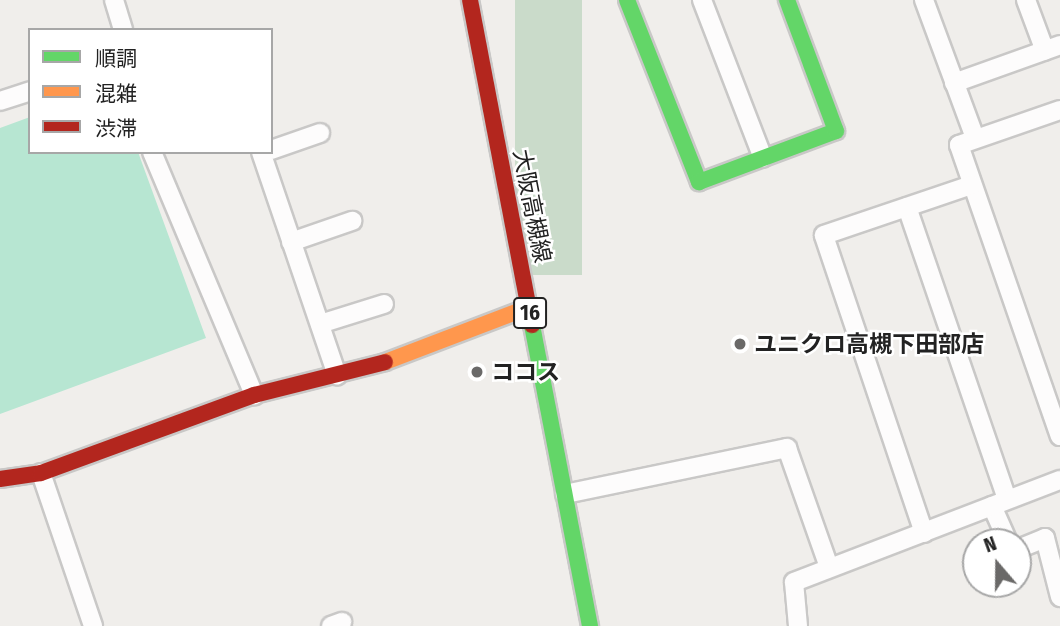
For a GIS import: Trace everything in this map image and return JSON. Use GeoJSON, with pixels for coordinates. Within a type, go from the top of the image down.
{"type":"FeatureCollection","features":[{"type":"Feature","properties":{"kind":"street"},"geometry":{"type":"LineString","coordinates":[[114,0],[122,28]]}},
{"type":"Feature","properties":{"kind":"street","name":"大阪高槻線"},"geometry":{"type":"LineString","coordinates":[[470,0],[590,626]]}},
{"type":"Feature","properties":{"kind":"street"},"geometry":{"type":"LineString","coordinates":[[627,0],[699,182],[836,131],[787,0]]}},
{"type":"Feature","properties":{"kind":"street"},"geometry":{"type":"LineString","coordinates":[[702,0],[763,158]]}},
{"type":"Feature","properties":{"kind":"street"},"geometry":{"type":"LineString","coordinates":[[924,0],[975,138]]}},
{"type":"Feature","properties":{"kind":"street"},"geometry":{"type":"LineString","coordinates":[[954,83],[1052,48],[1026,0]]}},
{"type":"Feature","properties":{"kind":"street"},"geometry":{"type":"LineString","coordinates":[[0,101],[28,92]]}},
{"type":"Feature","properties":{"kind":"street"},"geometry":{"type":"LineString","coordinates":[[1060,110],[959,145],[1060,436]]}},
{"type":"Feature","properties":{"kind":"street"},"geometry":{"type":"LineString","coordinates":[[273,149],[320,133]]}},
{"type":"Feature","properties":{"kind":"street"},"geometry":{"type":"LineString","coordinates":[[153,154],[254,395]]}},
{"type":"Feature","properties":{"kind":"street"},"geometry":{"type":"LineString","coordinates":[[263,154],[337,375]]}},
{"type":"Feature","properties":{"kind":"street"},"geometry":{"type":"LineString","coordinates":[[924,533],[824,235],[972,185]]}},
{"type":"Feature","properties":{"kind":"street"},"geometry":{"type":"LineString","coordinates":[[907,207],[1000,502],[1005,528]]}},
{"type":"Feature","properties":{"kind":"street"},"geometry":{"type":"LineString","coordinates":[[291,242],[352,220]]}},
{"type":"Feature","properties":{"kind":"street"},"geometry":{"type":"LineString","coordinates":[[320,324],[384,304]]}},
{"type":"Feature","properties":{"kind":"street"},"geometry":{"type":"LineString","coordinates":[[0,480],[41,473],[254,395],[378,365],[529,307]]}},
{"type":"Feature","properties":{"kind":"street"},"geometry":{"type":"LineString","coordinates":[[565,494],[787,448],[829,567]]}},
{"type":"Feature","properties":{"kind":"street"},"geometry":{"type":"LineString","coordinates":[[41,473],[93,626]]}},
{"type":"Feature","properties":{"kind":"street"},"geometry":{"type":"LineString","coordinates":[[798,626],[794,582],[1060,480]]}},
{"type":"Feature","properties":{"kind":"street"},"geometry":{"type":"LineString","coordinates":[[1032,543],[1045,538],[1060,597]]}},
{"type":"Feature","properties":{"kind":"green space"},"geometry":{"type":"Polygon","coordinates":[[[515,0],[582,0],[582,275],[515,275],[515,0]]]}},
{"type":"Feature","properties":{"kind":"green space"},"geometry":{"type":"Polygon","coordinates":[[[28,118],[28,154],[139,154],[206,338],[0,414],[0,128],[28,118]]]}},
{"type":"Feature","properties":{"kind":"traffic: fast"},"geometry":{"type":"LineString","coordinates":[[627,0],[699,182],[836,131],[787,0]]}},
{"type":"Feature","properties":{"kind":"traffic: fast"},"geometry":{"type":"LineString","coordinates":[[532,325],[590,626]]}},
{"type":"Feature","properties":{"kind":"traffic: slow"},"geometry":{"type":"LineString","coordinates":[[385,362],[529,307]]}},
{"type":"Feature","properties":{"kind":"traffic: jam"},"geometry":{"type":"LineString","coordinates":[[470,0],[532,325]]}},
{"type":"Feature","properties":{"kind":"traffic: jam"},"geometry":{"type":"LineString","coordinates":[[0,479],[41,473],[254,395],[385,362]]}},
{"type":"Feature","properties":{"kind":"place","name":"ユニクロ高槻下田部店"},"geometry":{"type":"Point","coordinates":[740,344]}},
{"type":"Feature","properties":{"kind":"place","name":"ココス"},"geometry":{"type":"Point","coordinates":[477,372]}}]}
